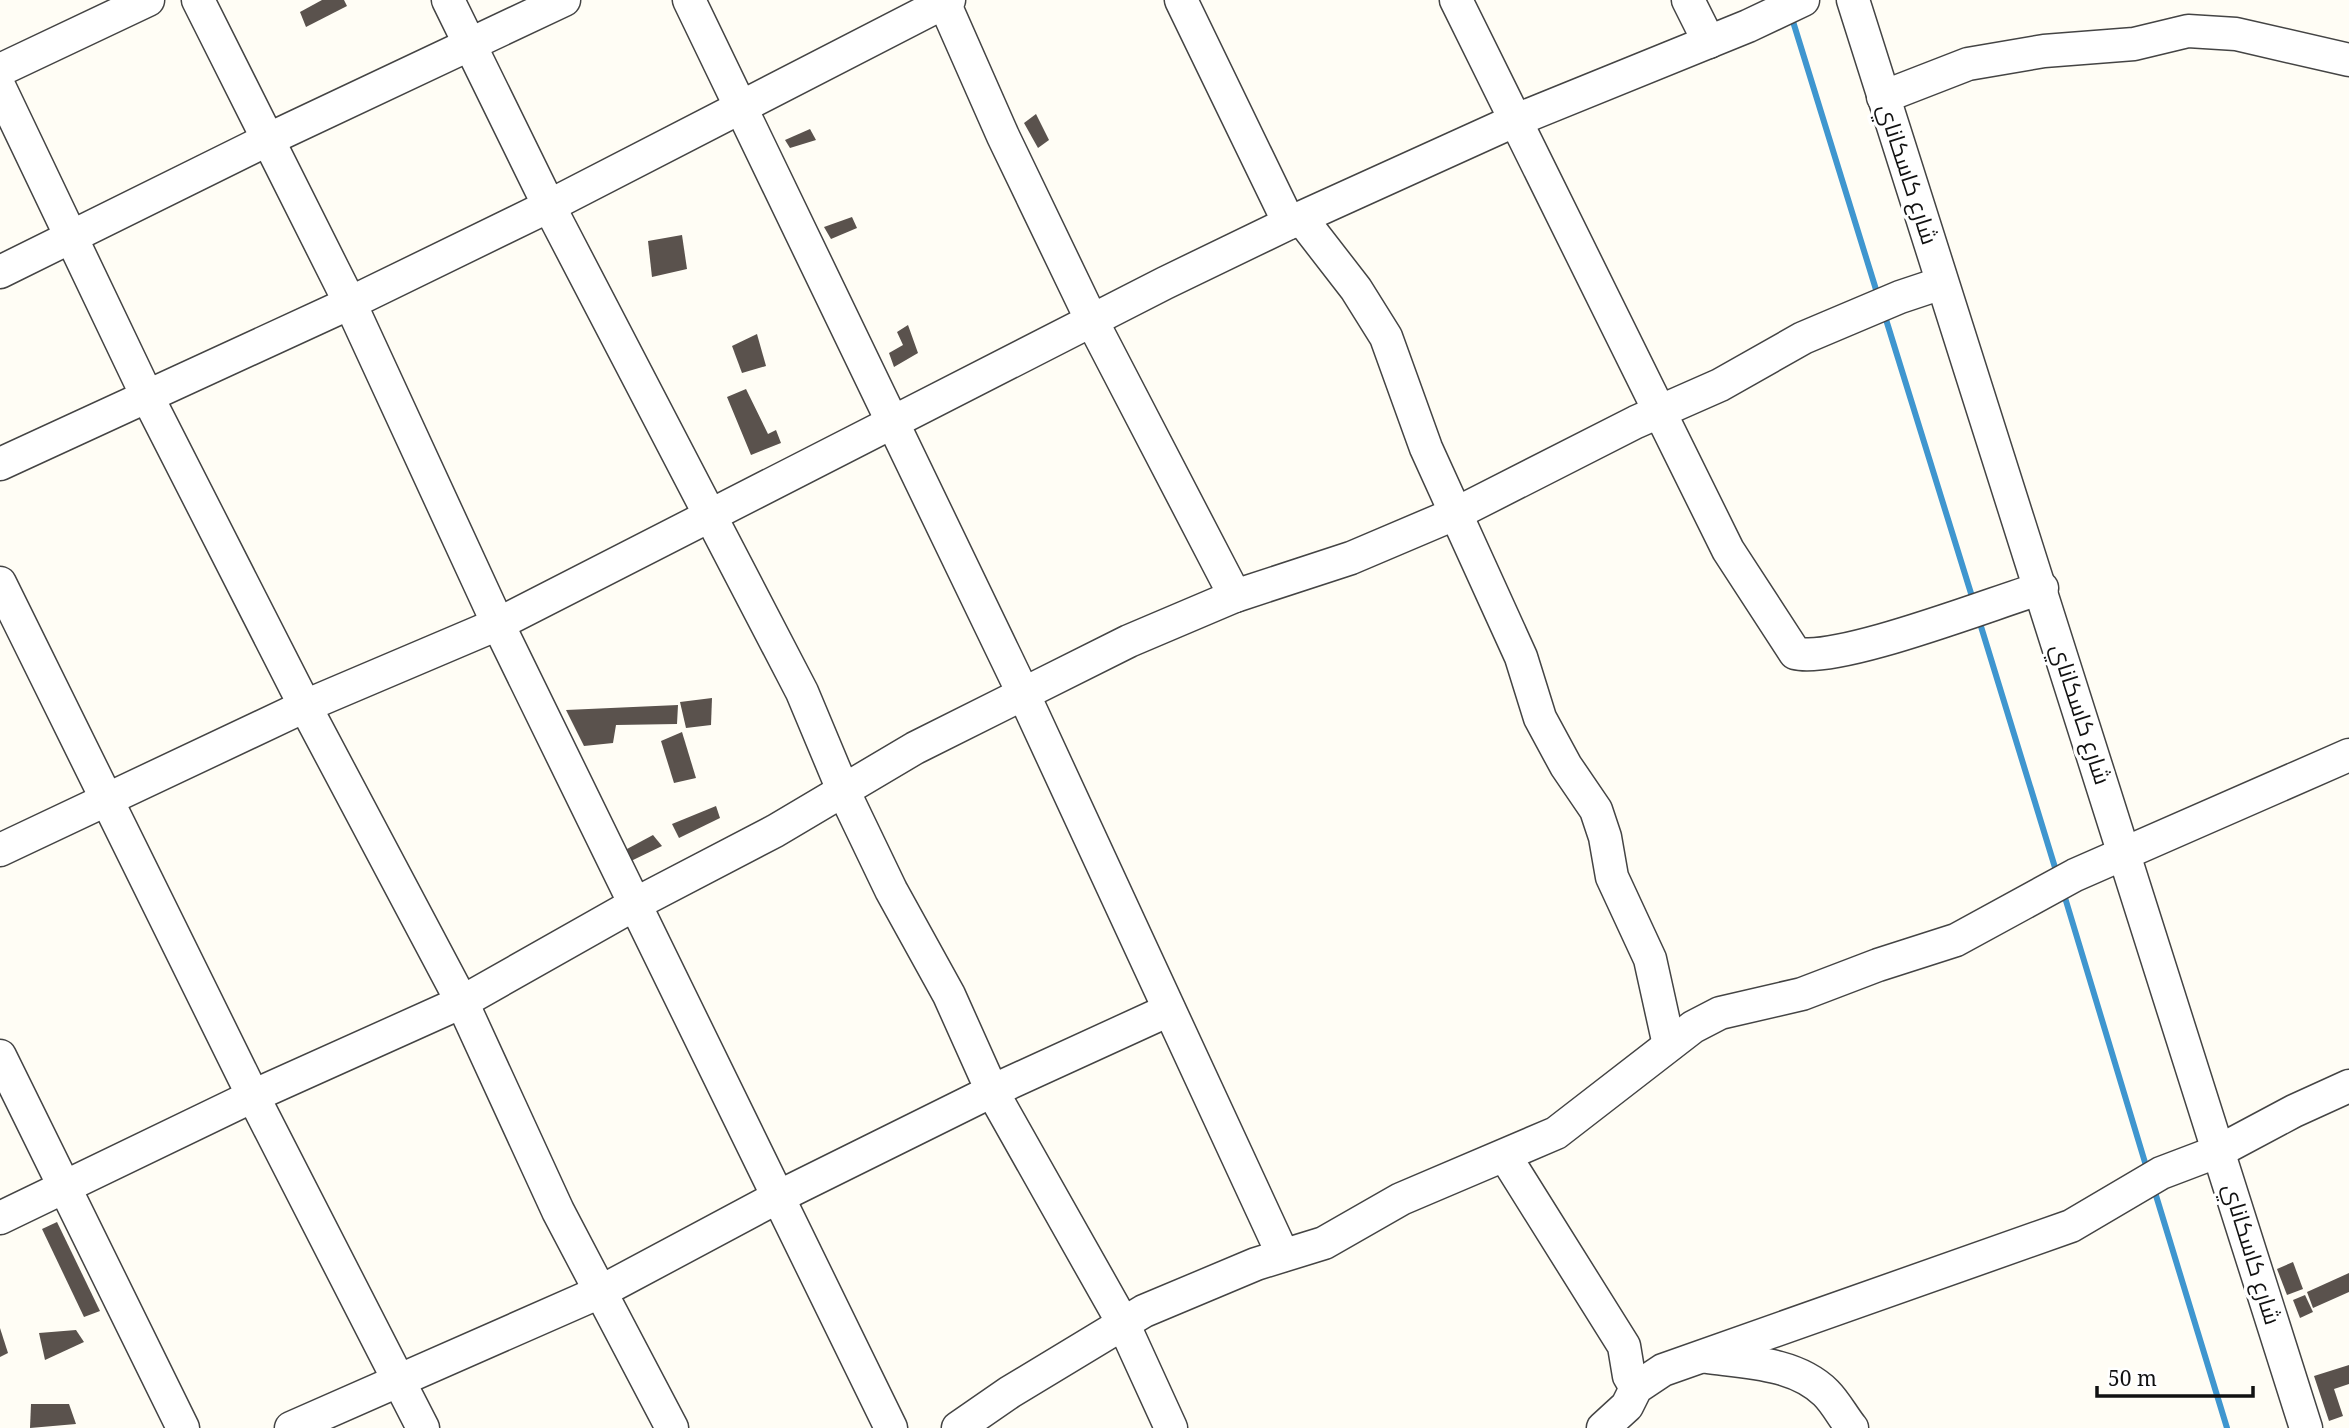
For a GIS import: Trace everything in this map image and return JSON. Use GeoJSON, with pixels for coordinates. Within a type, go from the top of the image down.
{"type":"FeatureCollection","features":[{"type":"Feature","properties":{"kind":"street"},"geometry":{"type":"LineString","coordinates":[[0,70],[148,0]]}},
{"type":"Feature","properties":{"kind":"street"},"geometry":{"type":"LineString","coordinates":[[198,0],[350,303],[498,624],[637,903],[776,1198],[891,1428]]}},
{"type":"Feature","properties":{"kind":"street"},"geometry":{"type":"LineString","coordinates":[[448,0],[549,206],[802,692],[843,790],[891,890],[949,995],[992,1091],[1123,1323],[1171,1428]]}},
{"type":"Feature","properties":{"kind":"street"},"geometry":{"type":"LineString","coordinates":[[0,272],[72,234],[267,140],[565,0]]}},
{"type":"Feature","properties":{"kind":"street"},"geometry":{"type":"LineString","coordinates":[[689,0],[891,424],[1023,693],[1283,1255]]}},
{"type":"Feature","properties":{"kind":"street"},"geometry":{"type":"LineString","coordinates":[[1181,0],[1295,220],[1356,289],[1386,337],[1426,447],[1521,657],[1540,718],[1566,766],[1596,810],[1605,838],[1612,877],[1650,959],[1669,1045]]}},
{"type":"Feature","properties":{"kind":"street"},"geometry":{"type":"LineString","coordinates":[[1456,0],[1728,551],[1795,653],[1809,657],[1860,645],[2042,588]]}},
{"type":"Feature","properties":{"kind":"street"},"geometry":{"type":"LineString","coordinates":[[1688,0],[1709,42]]}},
{"type":"Feature","properties":{"kind":"street"},"geometry":{"type":"LineString","coordinates":[[0,850],[305,706],[498,624],[1295,220],[1514,121],[1709,42],[1803,0]]}},
{"type":"Feature","properties":{"kind":"street","name":"شارع كاسكاناي"},"geometry":{"type":"LineString","coordinates":[[1853,0],[2042,588],[2306,1428]]}},
{"type":"Feature","properties":{"kind":"street"},"geometry":{"type":"LineString","coordinates":[[0,464],[350,303],[549,206],[945,1],[1003,136],[1092,321],[1235,596]]}},
{"type":"Feature","properties":{"kind":"street"},"geometry":{"type":"LineString","coordinates":[[1883,97],[1968,64],[2044,51],[2134,44],[2188,31],[2249,36],[2349,61]]}},
{"type":"Feature","properties":{"kind":"street"},"geometry":{"type":"LineString","coordinates":[[0,88],[147,396],[305,706],[463,1002],[558,1211],[672,1428]]}},
{"type":"Feature","properties":{"kind":"street"},"geometry":{"type":"LineString","coordinates":[[0,1218],[253,1096],[463,1002],[637,903],[775,831],[915,748],[1129,641],[1235,596],[1352,558],[1457,513],[1720,385],[1803,338],[1900,297],[1942,283]]}},
{"type":"Feature","properties":{"kind":"street"},"geometry":{"type":"LineString","coordinates":[[0,583],[253,1096],[423,1428]]}},
{"type":"Feature","properties":{"kind":"street"},"geometry":{"type":"LineString","coordinates":[[958,1428],[1144,1311],[1283,1255],[1324,1243],[1401,1199],[1556,1133],[1693,1027],[1720,1013],[1802,995],[1878,965],[1956,940],[2075,874],[2349,755]]}},
{"type":"Feature","properties":{"kind":"street"},"geometry":{"type":"LineString","coordinates":[[291,1428],[600,1292],[776,1198],[992,1091],[1169,1010]]}},
{"type":"Feature","properties":{"kind":"street"},"geometry":{"type":"LineString","coordinates":[[0,1056],[183,1428]]}},
{"type":"Feature","properties":{"kind":"street"},"geometry":{"type":"LineString","coordinates":[[1603,1428],[1627,1406],[1636,1388],[1663,1370],[2071,1226],[2161,1173],[2219,1151],[2294,1111],[2349,1086]]}},
{"type":"Feature","properties":{"kind":"street"},"geometry":{"type":"LineString","coordinates":[[1505,1156],[1624,1346],[1629,1376],[1636,1388]]}},
{"type":"Feature","properties":{"kind":"street"},"geometry":{"type":"LineString","coordinates":[[1624,1346],[1663,1370]]}},
{"type":"Feature","properties":{"kind":"street"},"geometry":{"type":"LineString","coordinates":[[1702,1356],[1779,1368],[1808,1380],[1826,1393],[1852,1428]]}},
{"type":"Feature","properties":{"kind":"building"},"geometry":{"type":"Polygon","coordinates":[[[322,0],[344,0],[347,6],[306,27],[300,12],[322,0]]]}},
{"type":"Feature","properties":{"kind":"building"},"geometry":{"type":"Polygon","coordinates":[[[1036,114],[1049,140],[1038,148],[1024,123],[1036,114]]]}},
{"type":"Feature","properties":{"kind":"building"},"geometry":{"type":"Polygon","coordinates":[[[810,129],[816,140],[790,148],[785,140],[810,129]]]}},
{"type":"Feature","properties":{"kind":"building"},"geometry":{"type":"Polygon","coordinates":[[[852,217],[857,228],[831,239],[824,227],[852,217]]]}},
{"type":"Feature","properties":{"kind":"building"},"geometry":{"type":"Polygon","coordinates":[[[682,235],[687,269],[652,277],[648,241],[682,235]]]}},
{"type":"Feature","properties":{"kind":"building"},"geometry":{"type":"Polygon","coordinates":[[[908,325],[918,353],[894,367],[889,353],[903,345],[897,332],[908,325]]]}},
{"type":"Feature","properties":{"kind":"building"},"geometry":{"type":"Polygon","coordinates":[[[757,334],[766,366],[742,373],[732,346],[757,334]]]}},
{"type":"Feature","properties":{"kind":"building"},"geometry":{"type":"Polygon","coordinates":[[[746,389],[768,434],[776,430],[781,443],[751,455],[727,397],[746,389]]]}},
{"type":"Feature","properties":{"kind":"building"},"geometry":{"type":"Polygon","coordinates":[[[712,698],[711,725],[686,728],[680,702],[712,698]]]}},
{"type":"Feature","properties":{"kind":"building"},"geometry":{"type":"Polygon","coordinates":[[[678,705],[677,724],[616,725],[613,743],[584,746],[566,710],[678,705]]]}},
{"type":"Feature","properties":{"kind":"building"},"geometry":{"type":"Polygon","coordinates":[[[682,732],[696,778],[674,783],[661,741],[682,732]]]}},
{"type":"Feature","properties":{"kind":"building"},"geometry":{"type":"Polygon","coordinates":[[[716,806],[720,818],[679,838],[672,824],[716,806]]]}},
{"type":"Feature","properties":{"kind":"building"},"geometry":{"type":"Polygon","coordinates":[[[653,835],[662,846],[631,861],[627,849],[653,835]]]}},
{"type":"Feature","properties":{"kind":"building"},"geometry":{"type":"Polygon","coordinates":[[[57,1222],[100,1311],[84,1317],[42,1229],[57,1222]]]}},
{"type":"Feature","properties":{"kind":"building"},"geometry":{"type":"Polygon","coordinates":[[[2293,1262],[2303,1289],[2287,1295],[2277,1269],[2293,1262]]]}},
{"type":"Feature","properties":{"kind":"building"},"geometry":{"type":"Polygon","coordinates":[[[2349,1273],[2349,1292],[2313,1308],[2307,1292],[2349,1273]]]}},
{"type":"Feature","properties":{"kind":"building"},"geometry":{"type":"Polygon","coordinates":[[[2305,1295],[2313,1312],[2300,1318],[2293,1300],[2305,1295]]]}},
{"type":"Feature","properties":{"kind":"building"},"geometry":{"type":"Polygon","coordinates":[[[0,1328],[8,1353],[0,1357],[0,1328]]]}},
{"type":"Feature","properties":{"kind":"building"},"geometry":{"type":"Polygon","coordinates":[[[76,1330],[84,1342],[45,1360],[39,1333],[76,1330]]]}},
{"type":"Feature","properties":{"kind":"building"},"geometry":{"type":"Polygon","coordinates":[[[2349,1365],[2349,1384],[2334,1389],[2343,1416],[2329,1421],[2314,1376],[2349,1365]]]}},
{"type":"Feature","properties":{"kind":"building"},"geometry":{"type":"Polygon","coordinates":[[[31,1404],[69,1404],[76,1424],[30,1428],[31,1404]]]}},
{"type":"Feature","properties":{"kind":"waterway"},"geometry":{"type":"LineString","coordinates":[[1791,15],[1878,296]]}},
{"type":"Feature","properties":{"kind":"waterway"},"geometry":{"type":"LineString","coordinates":[[1884,313],[1974,603]]}},
{"type":"Feature","properties":{"kind":"waterway"},"geometry":{"type":"LineString","coordinates":[[1979,620],[2057,874]]}},
{"type":"Feature","properties":{"kind":"waterway"},"geometry":{"type":"LineString","coordinates":[[2063,891],[2147,1169]]}},
{"type":"Feature","properties":{"kind":"waterway"},"geometry":{"type":"LineString","coordinates":[[2154,1189],[2227,1428]]}}]}
